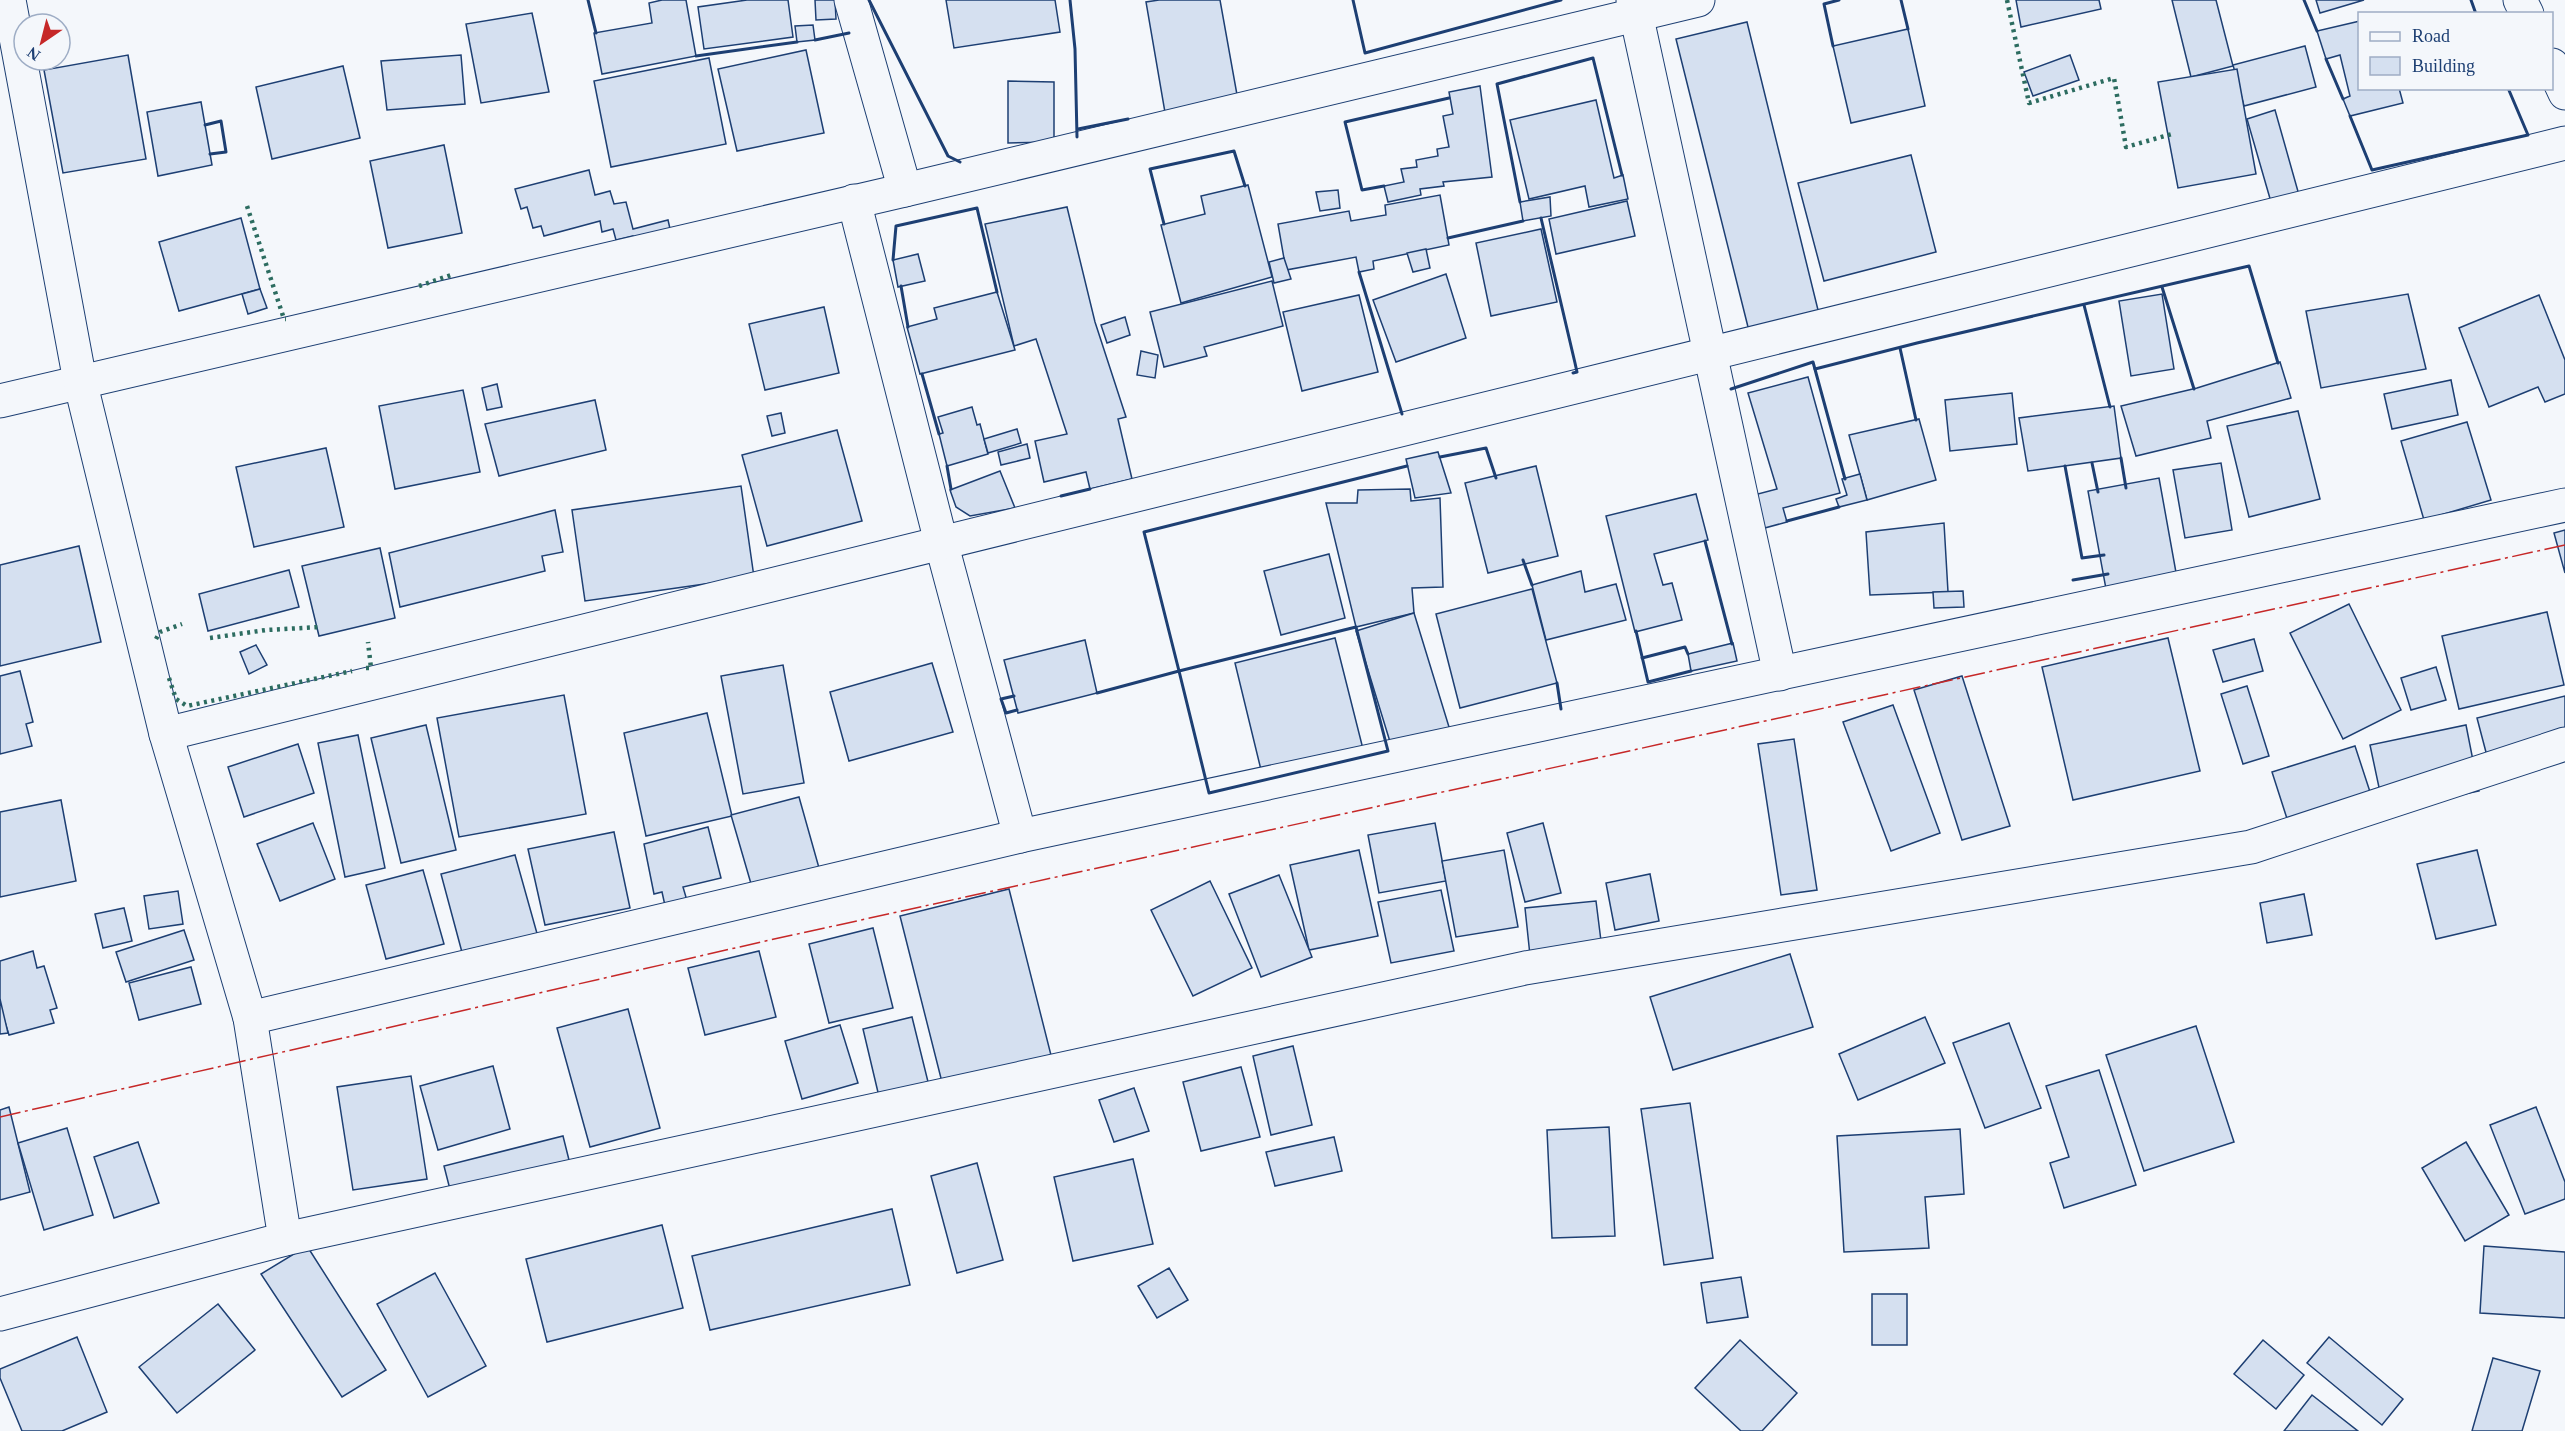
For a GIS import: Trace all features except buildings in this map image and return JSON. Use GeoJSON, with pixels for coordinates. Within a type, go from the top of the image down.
{"type":"FeatureCollection","features":[{"type":"Feature","properties":{"kind":"street"},"geometry":{"type":"LineString","coordinates":[[9,0],[80,381],[166,734],[250,1018],[285,1239]]}},
{"type":"Feature","properties":{"kind":"street"},"geometry":{"type":"LineString","coordinates":[[851,0],[905,190]]}},
{"type":"Feature","properties":{"kind":"street"},"geometry":{"type":"LineString","coordinates":[[0,401],[905,190],[1634,8],[1698,0]]}},
{"type":"Feature","properties":{"kind":"street"},"geometry":{"type":"LineString","coordinates":[[1634,8],[1780,674]]}},
{"type":"Feature","properties":{"kind":"street"},"geometry":{"type":"LineString","coordinates":[[2553,67],[2565,93]]}},
{"type":"Feature","properties":{"kind":"street"},"geometry":{"type":"LineString","coordinates":[[166,734],[2565,143]]}},
{"type":"Feature","properties":{"kind":"street"},"geometry":{"type":"LineString","coordinates":[[854,201],[940,542],[1020,836]]}},
{"type":"Feature","properties":{"kind":"street"},"geometry":{"type":"LineString","coordinates":[[250,1018],[1020,836],[2565,505]]}},
{"type":"Feature","properties":{"kind":"street"},"geometry":{"type":"LineString","coordinates":[[0,1314],[285,1239],[1525,968],[2251,847],[2565,744]]}},
{"type":"Feature","properties":{"kind":"hedge"},"geometry":{"type":"LineString","coordinates":[[2007,0],[2029,103],[2114,78],[2126,147],[2172,134]]}},
{"type":"Feature","properties":{"kind":"hedge"},"geometry":{"type":"LineString","coordinates":[[247,206],[284,319],[286,319]]}},
{"type":"Feature","properties":{"kind":"hedge"},"geometry":{"type":"LineString","coordinates":[[419,286],[454,274]]}},
{"type":"Feature","properties":{"kind":"hedge"},"geometry":{"type":"LineString","coordinates":[[156,639],[160,632],[182,624]]}},
{"type":"Feature","properties":{"kind":"hedge"},"geometry":{"type":"LineString","coordinates":[[210,638],[266,630],[320,627]]}},
{"type":"Feature","properties":{"kind":"hedge"},"geometry":{"type":"LineString","coordinates":[[366,668],[371,668],[368,642]]}},
{"type":"Feature","properties":{"kind":"hedge"},"geometry":{"type":"LineString","coordinates":[[169,678],[176,699],[187,706],[352,671]]}},
{"type":"Feature","properties":{"kind":"wall"},"geometry":{"type":"LineString","coordinates":[[588,0],[596,33]]}},
{"type":"Feature","properties":{"kind":"wall"},"geometry":{"type":"LineString","coordinates":[[869,0],[948,156],[960,162]]}},
{"type":"Feature","properties":{"kind":"wall"},"geometry":{"type":"LineString","coordinates":[[1070,0],[1075,49],[1077,137]]}},
{"type":"Feature","properties":{"kind":"wall"},"geometry":{"type":"LineString","coordinates":[[1353,0],[1365,53],[1561,0]]}},
{"type":"Feature","properties":{"kind":"wall"},"geometry":{"type":"LineString","coordinates":[[1833,46],[1824,4],[1839,0]]}},
{"type":"Feature","properties":{"kind":"wall"},"geometry":{"type":"LineString","coordinates":[[1901,0],[1908,29]]}},
{"type":"Feature","properties":{"kind":"wall"},"geometry":{"type":"LineString","coordinates":[[2304,0],[2317,31]]}},
{"type":"Feature","properties":{"kind":"wall"},"geometry":{"type":"LineString","coordinates":[[2471,0],[2475,12]]}},
{"type":"Feature","properties":{"kind":"wall"},"geometry":{"type":"LineString","coordinates":[[815,40],[849,33]]}},
{"type":"Feature","properties":{"kind":"wall"},"geometry":{"type":"LineString","coordinates":[[696,56],[797,42]]}},
{"type":"Feature","properties":{"kind":"wall"},"geometry":{"type":"LineString","coordinates":[[1520,202],[1497,84],[1593,58],[1622,175]]}},
{"type":"Feature","properties":{"kind":"wall"},"geometry":{"type":"LineString","coordinates":[[2326,59],[2343,99]]}},
{"type":"Feature","properties":{"kind":"wall"},"geometry":{"type":"LineString","coordinates":[[2350,116],[2372,170],[2528,135],[2509,90]]}},
{"type":"Feature","properties":{"kind":"wall"},"geometry":{"type":"LineString","coordinates":[[1384,186],[1362,190],[1345,122],[1449,98]]}},
{"type":"Feature","properties":{"kind":"wall"},"geometry":{"type":"LineString","coordinates":[[1078,129],[1128,119]]}},
{"type":"Feature","properties":{"kind":"wall"},"geometry":{"type":"LineString","coordinates":[[205,125],[221,121],[226,152],[210,154]]}},
{"type":"Feature","properties":{"kind":"wall"},"geometry":{"type":"LineString","coordinates":[[1164,224],[1150,169],[1234,151],[1245,186]]}},
{"type":"Feature","properties":{"kind":"wall"},"geometry":{"type":"LineString","coordinates":[[893,260],[896,226],[977,208],[997,292]]}},
{"type":"Feature","properties":{"kind":"wall"},"geometry":{"type":"LineString","coordinates":[[1541,218],[1577,372],[1573,373]]}},
{"type":"Feature","properties":{"kind":"wall"},"geometry":{"type":"LineString","coordinates":[[1448,238],[1523,221]]}},
{"type":"Feature","properties":{"kind":"wall"},"geometry":{"type":"LineString","coordinates":[[1815,369],[2249,266],[2278,363]]}},
{"type":"Feature","properties":{"kind":"wall"},"geometry":{"type":"LineString","coordinates":[[1359,272],[1402,414]]}},
{"type":"Feature","properties":{"kind":"wall"},"geometry":{"type":"LineString","coordinates":[[901,286],[908,327]]}},
{"type":"Feature","properties":{"kind":"wall"},"geometry":{"type":"LineString","coordinates":[[2162,287],[2194,389]]}},
{"type":"Feature","properties":{"kind":"wall"},"geometry":{"type":"LineString","coordinates":[[2084,305],[2110,407]]}},
{"type":"Feature","properties":{"kind":"wall"},"geometry":{"type":"LineString","coordinates":[[1900,348],[1916,420]]}},
{"type":"Feature","properties":{"kind":"wall"},"geometry":{"type":"LineString","coordinates":[[1731,389],[1813,362],[1845,479]]}},
{"type":"Feature","properties":{"kind":"wall"},"geometry":{"type":"LineString","coordinates":[[922,374],[939,434]]}},
{"type":"Feature","properties":{"kind":"wall"},"geometry":{"type":"LineString","coordinates":[[1440,457],[1486,448],[1496,478]]}},
{"type":"Feature","properties":{"kind":"wall"},"geometry":{"type":"LineString","coordinates":[[2121,458],[2126,488]]}},
{"type":"Feature","properties":{"kind":"wall"},"geometry":{"type":"LineString","coordinates":[[2092,463],[2098,492]]}},
{"type":"Feature","properties":{"kind":"wall"},"geometry":{"type":"LineString","coordinates":[[947,466],[951,489]]}},
{"type":"Feature","properties":{"kind":"wall"},"geometry":{"type":"LineString","coordinates":[[1097,693],[1179,671],[1144,532],[1407,466]]}},
{"type":"Feature","properties":{"kind":"wall"},"geometry":{"type":"LineString","coordinates":[[2065,466],[2082,558],[2104,555]]}},
{"type":"Feature","properties":{"kind":"wall"},"geometry":{"type":"LineString","coordinates":[[1061,496],[1090,489]]}},
{"type":"Feature","properties":{"kind":"wall"},"geometry":{"type":"LineString","coordinates":[[1787,521],[1839,507]]}},
{"type":"Feature","properties":{"kind":"wall"},"geometry":{"type":"LineString","coordinates":[[1705,541],[1732,644]]}},
{"type":"Feature","properties":{"kind":"wall"},"geometry":{"type":"LineString","coordinates":[[1523,560],[1532,585]]}},
{"type":"Feature","properties":{"kind":"wall"},"geometry":{"type":"LineString","coordinates":[[2073,580],[2108,574]]}},
{"type":"Feature","properties":{"kind":"wall"},"geometry":{"type":"LineString","coordinates":[[1356,627],[1388,751],[1209,793],[1179,671],[1356,627]]}},
{"type":"Feature","properties":{"kind":"wall"},"geometry":{"type":"LineString","coordinates":[[1636,631],[1648,682],[1691,671]]}},
{"type":"Feature","properties":{"kind":"wall"},"geometry":{"type":"LineString","coordinates":[[1642,658],[1685,647],[1688,654]]}},
{"type":"Feature","properties":{"kind":"wall"},"geometry":{"type":"LineString","coordinates":[[1557,683],[1561,709]]}},
{"type":"Feature","properties":{"kind":"wall"},"geometry":{"type":"LineString","coordinates":[[1014,696],[1001,699],[1006,713],[1017,710]]}},
{"type":"Feature","properties":{"kind":"power"},"geometry":{"type":"LineString","coordinates":[[0,1117],[761,942],[2565,545]]}}]}
